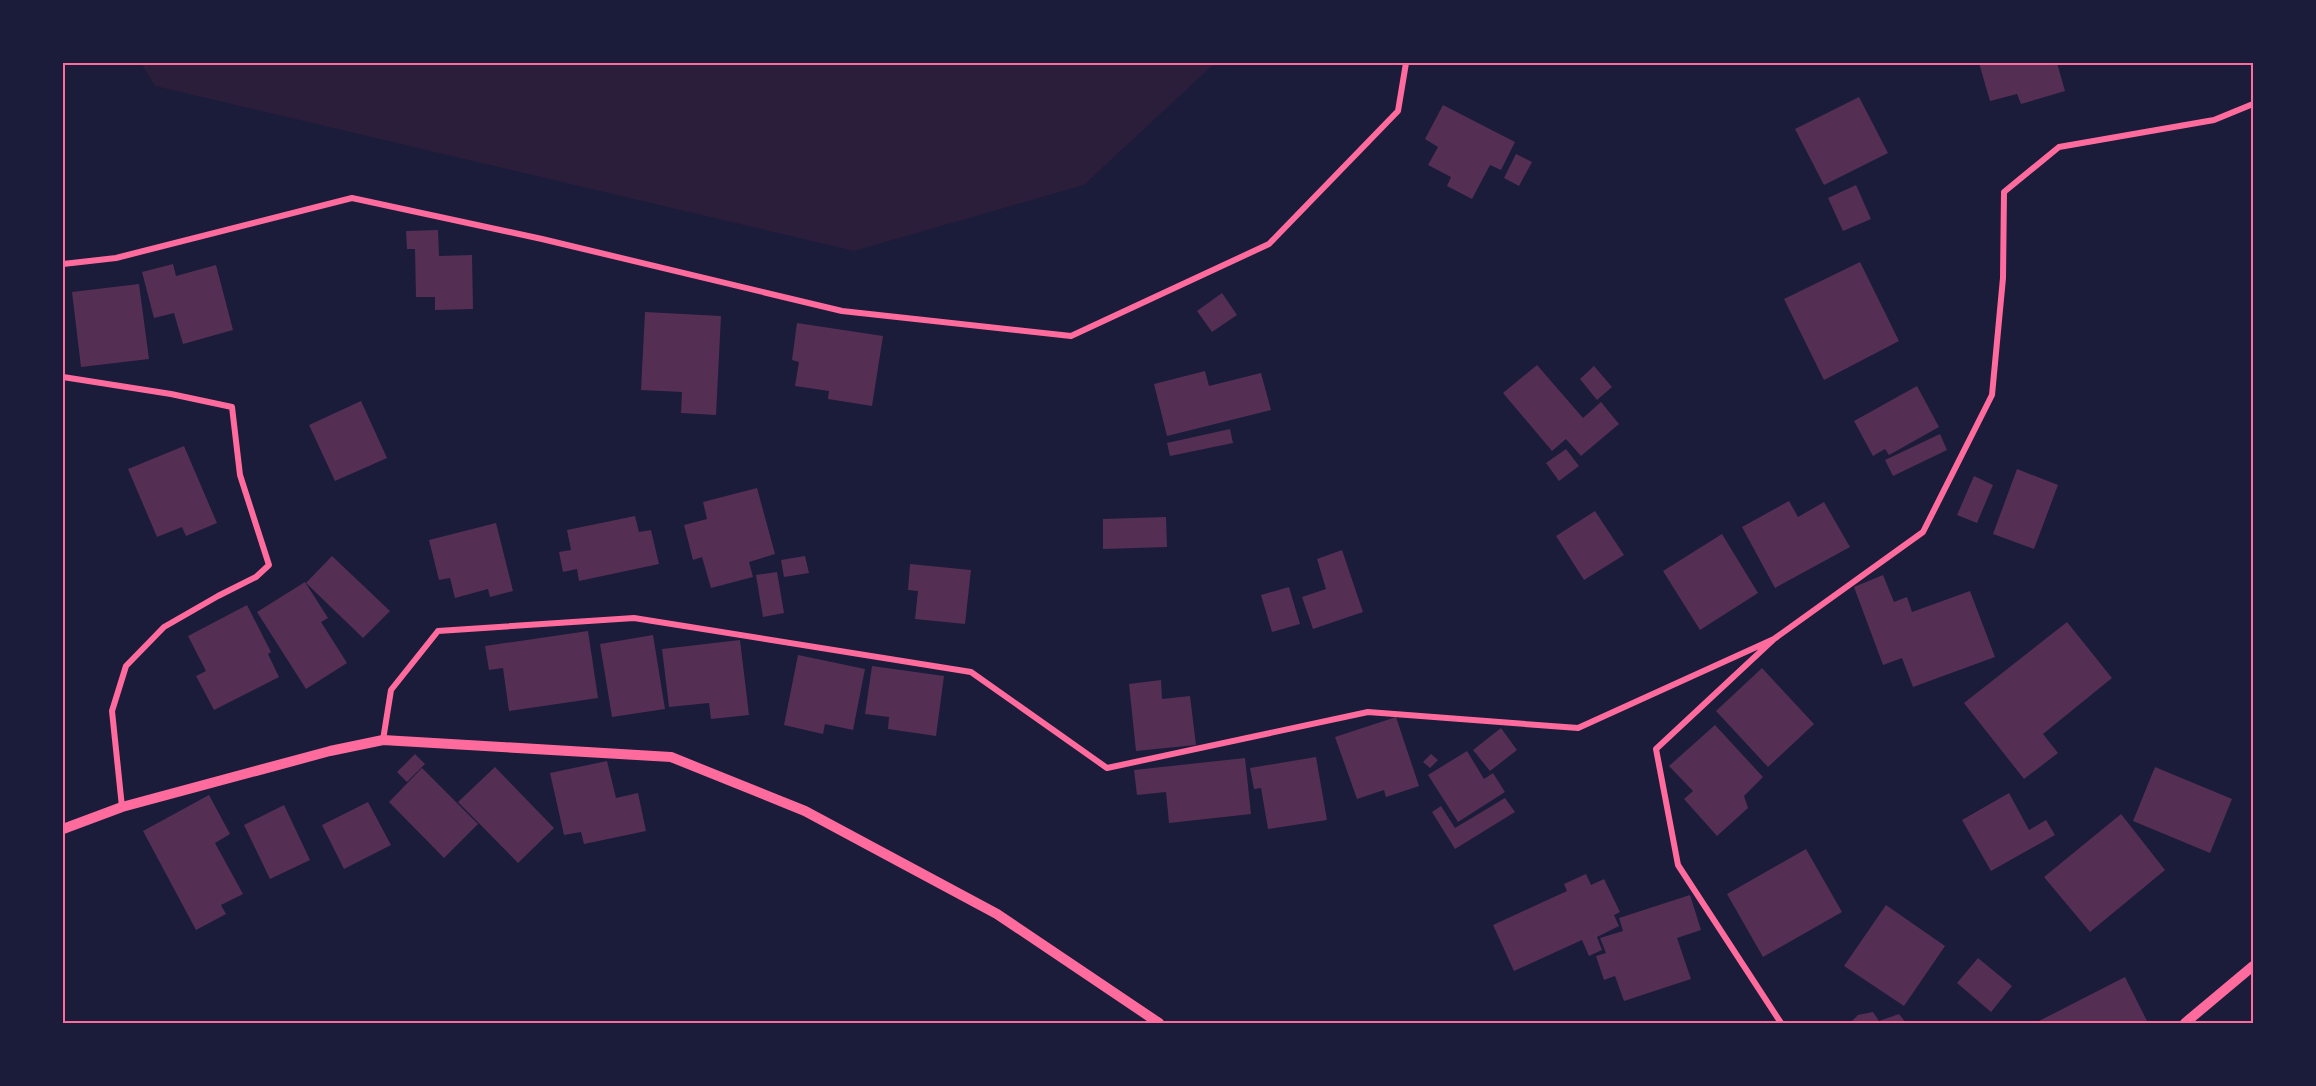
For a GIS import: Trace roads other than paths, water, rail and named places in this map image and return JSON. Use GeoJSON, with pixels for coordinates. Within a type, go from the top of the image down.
{"type":"FeatureCollection","features":[{"type":"Feature","properties":{"kind":"street"},"geometry":{"type":"LineString","coordinates":[[63,264],[116,258],[352,198],[542,239],[842,310],[1071,336],[1269,244],[1398,111],[1406,63]]}},
{"type":"Feature","properties":{"kind":"street"},"geometry":{"type":"LineString","coordinates":[[1781,1023],[1678,865],[1656,749],[1774,639],[1923,532],[1992,395],[2002,278],[2004,192],[2059,147],[2214,120],[2253,104]]}},
{"type":"Feature","properties":{"kind":"street"},"geometry":{"type":"LineString","coordinates":[[63,377],[171,394],[232,407],[240,475],[269,565],[255,577],[164,627],[126,666],[112,711],[122,807]]}},
{"type":"Feature","properties":{"kind":"street"},"geometry":{"type":"LineString","coordinates":[[383,740],[391,690],[438,631],[634,618],[971,672],[1107,768],[1368,712],[1578,729],[1774,639]]}},
{"type":"Feature","properties":{"kind":"street"},"geometry":{"type":"LineString","coordinates":[[63,829],[122,807],[330,751],[383,740],[671,758],[805,811],[997,914],[1158,1023]]}},
{"type":"Feature","properties":{"kind":"street"},"geometry":{"type":"LineString","coordinates":[[2185,1023],[2253,966]]}}]}
